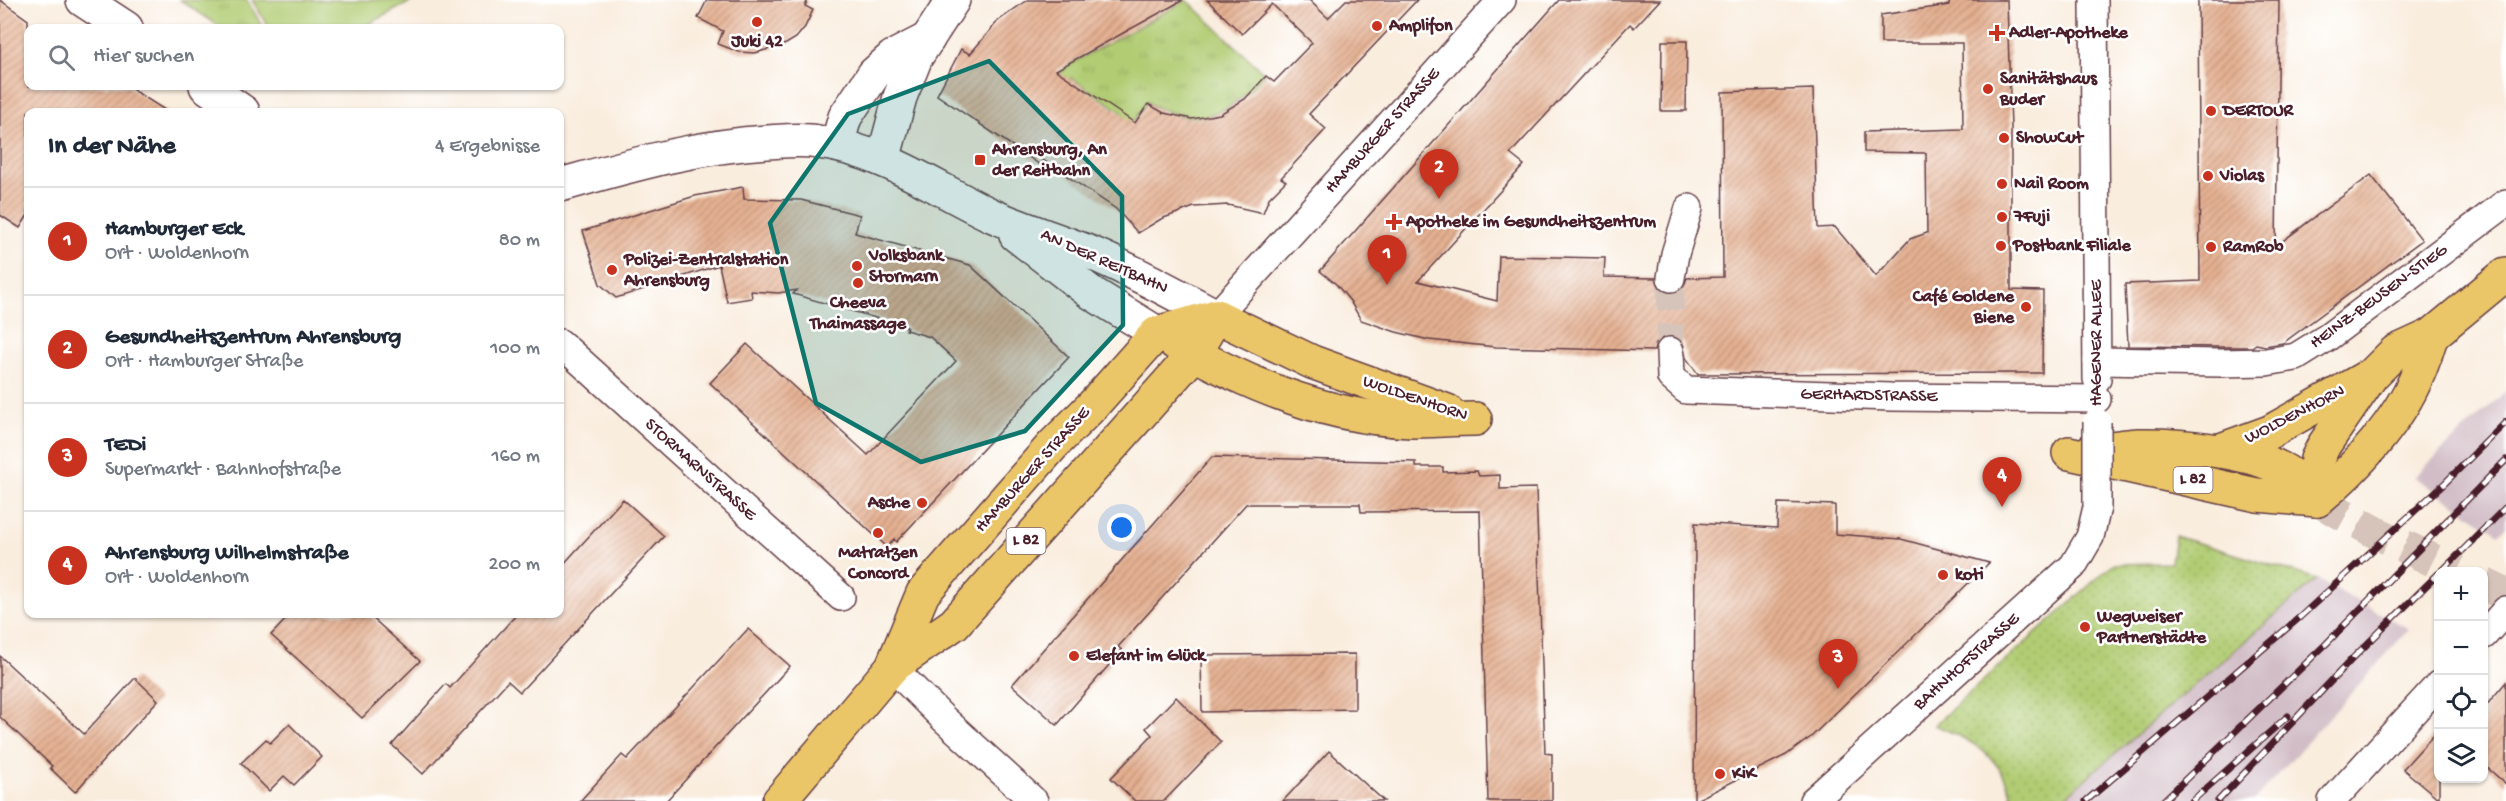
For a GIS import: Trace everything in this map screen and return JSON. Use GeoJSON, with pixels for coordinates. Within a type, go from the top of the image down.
{"type":"FeatureCollection","features":[{"type":"Feature","properties":{"kind":"main road","name":"WOLDENHORN"},"geometry":{"type":"LineString","coordinates":[[2317,500],[2315,473],[2317,459],[2324,445],[2372,375],[2395,352],[2432,334],[2506,274]]}},
{"type":"Feature","properties":{"kind":"main road"},"geometry":{"type":"LineString","coordinates":[[1157,333],[1216,316]]}},
{"type":"Feature","properties":{"kind":"main road","name":"HAMBURGER STRASSE"},"geometry":{"type":"LineString","coordinates":[[779,801],[892,667],[954,624],[1194,354],[1216,316]]}},
{"type":"Feature","properties":{"kind":"main road","name":"WOLDENHORN"},"geometry":{"type":"LineString","coordinates":[[1157,333],[1194,354],[1249,380],[1303,401],[1342,411],[1412,421],[1475,419],[1421,403],[1312,362],[1216,316]]}},
{"type":"Feature","properties":{"kind":"main road","name":"HAMBURGER STRASSE"},"geometry":{"type":"LineString","coordinates":[[892,667],[923,593],[1053,445],[1093,405],[1157,333]]}},
{"type":"Feature","properties":{"kind":"main road"},"geometry":{"type":"LineString","coordinates":[[2317,500],[2359,462],[2392,418],[2418,376],[2432,334]]}},
{"type":"Feature","properties":{"kind":"main road","name":"WOLDENHORN"},"geometry":{"type":"LineString","coordinates":[[2216,451],[2270,432],[2372,375]]}},
{"type":"Feature","properties":{"kind":"main road","name":"WOLDENHORN"},"geometry":{"type":"LineString","coordinates":[[2137,446],[2216,451],[2253,458],[2284,470],[2301,482],[2317,500],[2257,495],[2069,453],[2137,446]]}},
{"type":"Feature","properties":{"kind":"street"},"geometry":{"type":"LineString","coordinates":[[83,0],[120,24]]}},
{"type":"Feature","properties":{"kind":"street"},"geometry":{"type":"LineString","coordinates":[[883,160],[900,97],[916,57],[953,0]]}},
{"type":"Feature","properties":{"kind":"street","name":"HAMBURGER STRASSE"},"geometry":{"type":"LineString","coordinates":[[1216,316],[1502,0]]}},
{"type":"Feature","properties":{"kind":"street","name":"HAGENER ALLEE"},"geometry":{"type":"LineString","coordinates":[[2094,5],[2097,507]]}},
{"type":"Feature","properties":{"kind":"street"},"geometry":{"type":"LineString","coordinates":[[837,145],[845,117],[874,74],[893,57],[928,39]]}},
{"type":"Feature","properties":{"kind":"street"},"geometry":{"type":"LineString","coordinates":[[212,90],[237,108]]}},
{"type":"Feature","properties":{"kind":"street","name":"AN DER REITBAHN"},"geometry":{"type":"LineString","coordinates":[[564,184],[652,158],[741,143],[817,141],[837,145],[883,160],[949,191],[989,214],[1090,292],[1157,333]]}},
{"type":"Feature","properties":{"kind":"street","name":"HEINZ-BEUSEN-STIEG"},"geometry":{"type":"LineString","coordinates":[[2097,361],[2231,363],[2266,362],[2296,357],[2328,337],[2506,203]]}},
{"type":"Feature","properties":{"kind":"street"},"geometry":{"type":"LineString","coordinates":[[1671,278],[1675,254],[1689,208]]}},
{"type":"Feature","properties":{"kind":"street","name":"AN DER REITBAHN"},"geometry":{"type":"LineString","coordinates":[[989,214],[1112,262],[1216,316]]}},
{"type":"Feature","properties":{"kind":"street","name":"STORMARNSTRASSE"},"geometry":{"type":"LineString","coordinates":[[564,347],[841,597]]}},
{"type":"Feature","properties":{"kind":"street","name":"GERHARDSTRASSE"},"geometry":{"type":"LineString","coordinates":[[1670,351],[1671,377],[1686,390],[1880,396],[2097,411]]}},
{"type":"Feature","properties":{"kind":"street","name":"BAHNHOFSTRASSE"},"geometry":{"type":"LineString","coordinates":[[1814,801],[2073,566],[2090,537],[2097,507]]}},
{"type":"Feature","properties":{"kind":"street"},"geometry":{"type":"LineString","coordinates":[[2488,630],[2506,610]]}},
{"type":"Feature","properties":{"kind":"street"},"geometry":{"type":"LineString","coordinates":[[892,667],[944,719],[1034,801]]}},
{"type":"Feature","properties":{"kind":"street"},"geometry":{"type":"LineString","coordinates":[[2332,801],[2434,690]]}},
{"type":"Feature","properties":{"kind":"highlighted area"},"geometry":{"type":"Polygon","coordinates":[[[989,61],[1122,196],[1123,325],[1025,431],[921,462],[816,403],[770,223],[848,114],[989,61]]]}},
{"type":"Feature","properties":{"kind":"shaded area"},"geometry":{"type":"Polygon","coordinates":[[[2506,391],[2506,526],[2499,534],[2414,477],[2506,391]]]}},
{"type":"Feature","properties":{"kind":"shaded area"},"geometry":{"type":"Polygon","coordinates":[[[2317,579],[2409,629],[2254,801],[2060,801],[2317,579]]]}},
{"type":"Feature","properties":{"kind":"green space"},"geometry":{"type":"Polygon","coordinates":[[[180,0],[247,0],[261,24],[216,24],[180,0]]]}},
{"type":"Feature","properties":{"kind":"green space"},"geometry":{"type":"Polygon","coordinates":[[[252,0],[414,0],[369,24],[267,24],[252,0]]]}},
{"type":"Feature","properties":{"kind":"green space"},"geometry":{"type":"Polygon","coordinates":[[[1187,0],[1265,74],[1225,109],[1212,115],[1183,116],[1147,102],[1131,126],[1120,118],[1123,113],[1071,78],[1068,82],[1057,75],[1070,64],[1187,0]]]}},
{"type":"Feature","properties":{"kind":"green space"},"geometry":{"type":"Polygon","coordinates":[[[2175,536],[2317,579],[2060,801],[2013,801],[2002,773],[1984,752],[1961,737],[1934,725],[2113,564],[2171,563],[2175,536]]]}},
{"type":"Feature","properties":{"kind":"building"},"geometry":{"type":"Polygon","coordinates":[[[0,0],[28,20],[28,24],[24,24],[24,90],[133,90],[162,108],[24,108],[24,222],[20,228],[0,215],[0,0]]]}},
{"type":"Feature","properties":{"kind":"building","name":"Juki 42"},"geometry":{"type":"Polygon","coordinates":[[[707,0],[808,0],[805,6],[813,10],[805,27],[796,38],[786,44],[755,53],[739,52],[718,44],[723,31],[698,18],[707,0]]]}},
{"type":"Feature","properties":{"kind":"building"},"geometry":{"type":"Polygon","coordinates":[[[1027,0],[1183,0],[1056,70],[1135,123],[1148,104],[1164,113],[1192,119],[1220,114],[1245,99],[1266,76],[1274,82],[1312,43],[1272,4],[1242,34],[1207,0],[1309,0],[1328,18],[1346,0],[1417,0],[1309,114],[1326,129],[1281,178],[1286,181],[1269,198],[1263,213],[1228,205],[1194,207],[1161,219],[1138,233],[1116,209],[1043,160],[1039,164],[937,95],[961,49],[970,54],[998,21],[1027,0]]]}},
{"type":"Feature","properties":{"kind":"building"},"geometry":{"type":"Polygon","coordinates":[[[1559,0],[1660,0],[1634,28],[1630,24],[1510,154],[1524,165],[1418,281],[1497,301],[1499,256],[1605,258],[1604,277],[1656,278],[1661,290],[1669,294],[1683,288],[1687,278],[1723,277],[1722,92],[1813,89],[1818,228],[1835,227],[1876,276],[1910,239],[1927,233],[1926,153],[1864,152],[1864,132],[1963,129],[1962,43],[1881,43],[1881,15],[1949,5],[1950,0],[2007,0],[2011,128],[2011,290],[2043,291],[2042,373],[1698,374],[1686,358],[1683,342],[1678,337],[1670,335],[1661,338],[1656,343],[1654,351],[1496,347],[1429,340],[1361,320],[1350,301],[1336,284],[1320,271],[1559,0]]]}},
{"type":"Feature","properties":{"kind":"building"},"geometry":{"type":"Polygon","coordinates":[[[2198,0],[2279,0],[2276,246],[2371,175],[2422,240],[2283,343],[2265,346],[2256,344],[2252,347],[2128,346],[2125,284],[2200,281],[2198,0]]]}},
{"type":"Feature","properties":{"kind":"building"},"geometry":{"type":"Polygon","coordinates":[[[1662,41],[1687,41],[1686,111],[1661,111],[1662,41]]]}},
{"type":"Feature","properties":{"kind":"building"},"geometry":{"type":"Polygon","coordinates":[[[743,187],[744,199],[801,200],[860,215],[855,233],[970,265],[1069,357],[896,542],[894,539],[887,547],[710,383],[747,344],[868,455],[956,361],[930,337],[906,330],[907,327],[793,294],[797,290],[778,293],[751,291],[752,298],[727,302],[719,265],[616,298],[600,284],[583,231],[695,196],[743,187]]]}},
{"type":"Feature","properties":{"kind":"building"},"geometry":{"type":"Polygon","coordinates":[[[1212,457],[1416,462],[1416,467],[1443,467],[1443,472],[1477,471],[1479,476],[1500,475],[1500,489],[1536,488],[1545,753],[1552,754],[1552,801],[1488,801],[1480,511],[1361,512],[1360,504],[1246,504],[1118,647],[1122,650],[1057,725],[1012,685],[1212,457]]]}},
{"type":"Feature","properties":{"kind":"building"},"geometry":{"type":"Polygon","coordinates":[[[623,499],[664,536],[520,692],[508,681],[423,774],[392,745],[446,684],[450,688],[513,618],[564,618],[564,564],[623,499]]]}},
{"type":"Feature","properties":{"kind":"building"},"geometry":{"type":"Polygon","coordinates":[[[1778,503],[1835,505],[1835,534],[1901,539],[1989,563],[1811,737],[1786,755],[1694,801],[1695,523],[1777,528],[1778,503]]]}},
{"type":"Feature","properties":{"kind":"building"},"geometry":{"type":"Polygon","coordinates":[[[287,618],[372,618],[420,661],[362,718],[271,635],[287,618]]]}},
{"type":"Feature","properties":{"kind":"building"},"geometry":{"type":"Polygon","coordinates":[[[748,629],[790,666],[666,801],[580,801],[622,755],[627,759],[748,629]]]}},
{"type":"Feature","properties":{"kind":"building"},"geometry":{"type":"Polygon","coordinates":[[[1355,654],[1355,709],[1202,712],[1201,655],[1355,654]]]}},
{"type":"Feature","properties":{"kind":"building"},"geometry":{"type":"Polygon","coordinates":[[[0,656],[84,734],[135,678],[158,700],[75,792],[50,768],[52,766],[0,717],[0,656]]]}},
{"type":"Feature","properties":{"kind":"building"},"geometry":{"type":"Polygon","coordinates":[[[2506,682],[2506,784],[2488,768],[2488,703],[2506,682]]]}},
{"type":"Feature","properties":{"kind":"building"},"geometry":{"type":"Polygon","coordinates":[[[1176,697],[1221,742],[1164,801],[1135,801],[1111,778],[1152,735],[1146,728],[1176,697]]]}},
{"type":"Feature","properties":{"kind":"building"},"geometry":{"type":"Polygon","coordinates":[[[289,724],[322,757],[294,785],[284,776],[269,791],[241,763],[266,739],[270,743],[289,724]]]}},
{"type":"Feature","properties":{"kind":"building"},"geometry":{"type":"Polygon","coordinates":[[[2434,735],[2434,783],[2439,783],[2439,799],[2403,769],[2434,735]]]}},
{"type":"Feature","properties":{"kind":"building"},"geometry":{"type":"Polygon","coordinates":[[[1329,751],[1384,801],[1283,801],[1329,751]]]}},
{"type":"Feature","properties":{"kind":"tunnel"},"geometry":{"type":"LineString","coordinates":[[1670,351],[1671,278]]}},
{"type":"Feature","properties":{"kind":"tunnel"},"geometry":{"type":"LineString","coordinates":[[2317,500],[2447,567]]}},
{"type":"Feature","properties":{"kind":"tunnel"},"geometry":{"type":"LineString","coordinates":[[2488,586],[2506,595]]}},
{"type":"Feature","properties":{"kind":"railway"},"geometry":{"type":"LineString","coordinates":[[2086,801],[2300,617],[2445,483],[2506,422]]}},
{"type":"Feature","properties":{"kind":"railway"},"geometry":{"type":"LineString","coordinates":[[2163,801],[2326,644],[2506,460]]}},
{"type":"Feature","properties":{"kind":"railway"},"geometry":{"type":"LineString","coordinates":[[2446,567],[2506,507]]}},
{"type":"Feature","properties":{"kind":"railway"},"geometry":{"type":"LineString","coordinates":[[2218,801],[2351,660],[2434,578]]}},
{"type":"Feature","properties":{"kind":"railway"},"geometry":{"type":"LineString","coordinates":[[2192,801],[2288,716]]}},
{"type":"Feature","properties":{"kind":"place","name":"Juki 42"},"geometry":{"type":"Point","coordinates":[757,22]}},
{"type":"Feature","properties":{"kind":"place","name":"Amplifon"},"geometry":{"type":"Point","coordinates":[1377,26]}},
{"type":"Feature","properties":{"kind":"place","name":"Adler-Apotheke"},"geometry":{"type":"Point","coordinates":[1997,33]}},
{"type":"Feature","properties":{"kind":"place","name":"Sanitätshaus Buder"},"geometry":{"type":"Point","coordinates":[1988,89]}},
{"type":"Feature","properties":{"kind":"place","name":"DERTOUR"},"geometry":{"type":"Point","coordinates":[2211,111]}},
{"type":"Feature","properties":{"kind":"place","name":"ShowCut"},"geometry":{"type":"Point","coordinates":[2004,138]}},
{"type":"Feature","properties":{"kind":"place","name":"Ahrensburg, An der Reitbahn"},"geometry":{"type":"Point","coordinates":[980,160]}},
{"type":"Feature","properties":{"kind":"place","name":"Violas"},"geometry":{"type":"Point","coordinates":[2208,176]}},
{"type":"Feature","properties":{"kind":"place","name":"Nail Room"},"geometry":{"type":"Point","coordinates":[2002,184]}},
{"type":"Feature","properties":{"kind":"place","name":"Gesundheitszentrum Ahrensburg"},"geometry":{"type":"Point","coordinates":[1439,199]}},
{"type":"Feature","properties":{"kind":"place","name":"7Fuji"},"geometry":{"type":"Point","coordinates":[2002,217]}},
{"type":"Feature","properties":{"kind":"place","name":"Apotheke im Gesundheitszentrum"},"geometry":{"type":"Point","coordinates":[1394,222]}},
{"type":"Feature","properties":{"kind":"place","name":"Postbank Filiale"},"geometry":{"type":"Point","coordinates":[2001,246]}},
{"type":"Feature","properties":{"kind":"place","name":"RamRob"},"geometry":{"type":"Point","coordinates":[2211,247]}},
{"type":"Feature","properties":{"kind":"place","name":"Volksbank Stormarn"},"geometry":{"type":"Point","coordinates":[857,266]}},
{"type":"Feature","properties":{"kind":"place","name":"Polizei-Zentralstation Ahrensburg"},"geometry":{"type":"Point","coordinates":[612,270]}},
{"type":"Feature","properties":{"kind":"place","name":"Cheeva Thaimassage"},"geometry":{"type":"Point","coordinates":[858,283]}},
{"type":"Feature","properties":{"kind":"place","name":"Hamburger Eck"},"geometry":{"type":"Point","coordinates":[1387,285]}},
{"type":"Feature","properties":{"kind":"place","name":"Café Goldene Biene"},"geometry":{"type":"Point","coordinates":[2026,307]}},
{"type":"Feature","properties":{"kind":"place","name":"Asche"},"geometry":{"type":"Point","coordinates":[922,503]}},
{"type":"Feature","properties":{"kind":"place","name":"Ahrensburg Wilhelmstraße"},"geometry":{"type":"Point","coordinates":[2002,507]}},
{"type":"Feature","properties":{"kind":"place","name":"Matratzen Concord"},"geometry":{"type":"Point","coordinates":[878,533]}},
{"type":"Feature","properties":{"kind":"place","name":"koti"},"geometry":{"type":"Point","coordinates":[1943,575]}},
{"type":"Feature","properties":{"kind":"place","name":"Wegweiser Partnerstädte"},"geometry":{"type":"Point","coordinates":[2085,627]}},
{"type":"Feature","properties":{"kind":"place","name":"Elefant im Glück"},"geometry":{"type":"Point","coordinates":[1074,656]}},
{"type":"Feature","properties":{"kind":"place","name":"TEDi"},"geometry":{"type":"Point","coordinates":[1838,689]}},
{"type":"Feature","properties":{"kind":"place","name":"KiK"},"geometry":{"type":"Point","coordinates":[1720,774]}}]}
